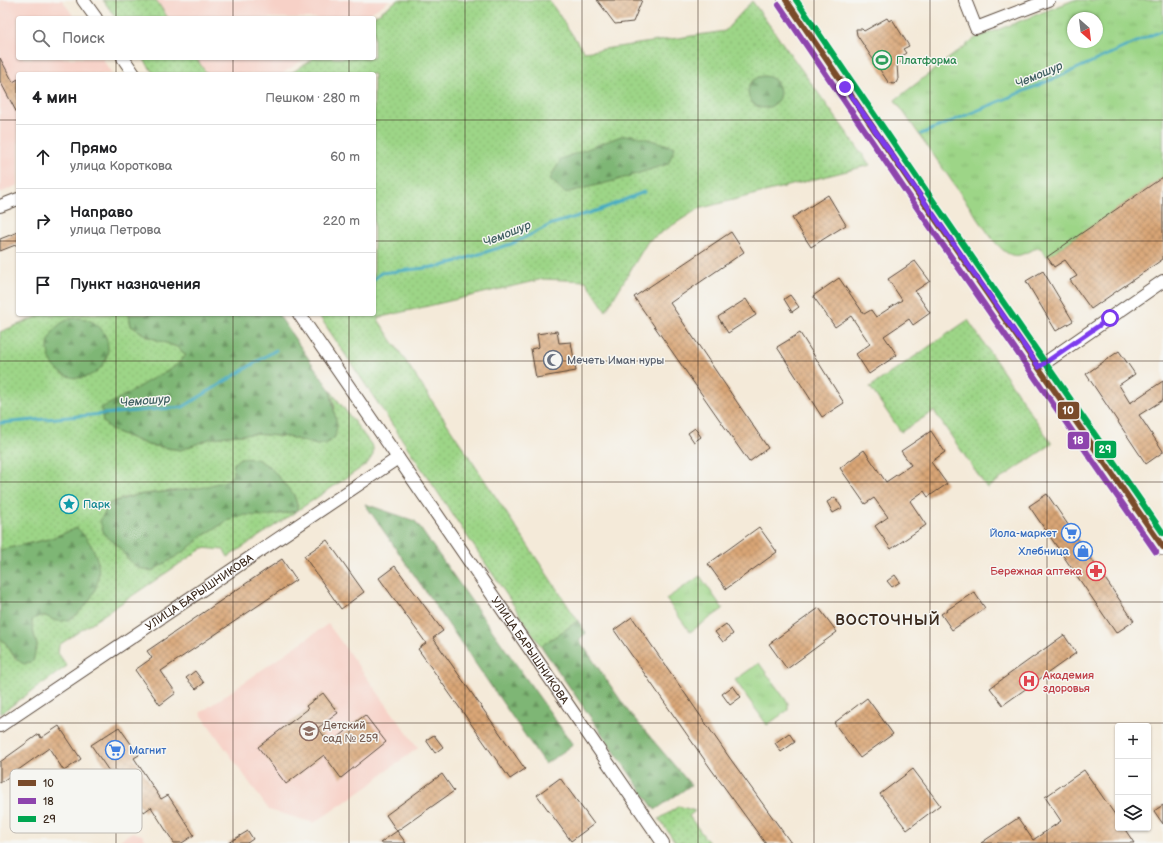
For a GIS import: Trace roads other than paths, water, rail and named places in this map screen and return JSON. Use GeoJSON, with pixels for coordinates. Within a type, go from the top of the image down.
{"type":"FeatureCollection","features":[{"type":"Feature","properties":{"kind":"main road"},"geometry":{"type":"LineString","coordinates":[[786,0],[1163,547]]}},
{"type":"Feature","properties":{"kind":"street"},"geometry":{"type":"LineString","coordinates":[[83,0],[95,16]]}},
{"type":"Feature","properties":{"kind":"street"},"geometry":{"type":"LineString","coordinates":[[966,0],[976,28],[1049,0]]}},
{"type":"Feature","properties":{"kind":"street"},"geometry":{"type":"LineString","coordinates":[[124,60],[133,72]]}},
{"type":"Feature","properties":{"kind":"street"},"geometry":{"type":"LineString","coordinates":[[0,206],[16,200]]}},
{"type":"Feature","properties":{"kind":"street"},"geometry":{"type":"LineString","coordinates":[[1039,367],[1163,282]]}},
{"type":"Feature","properties":{"kind":"street","name":"УЛИЦА БАРЫШНИКОВА"},"geometry":{"type":"LineString","coordinates":[[300,316],[663,843]]}},
{"type":"Feature","properties":{"kind":"street","name":"УЛИЦА БАРЫШНИКОВА"},"geometry":{"type":"LineString","coordinates":[[0,726],[398,458]]}},
{"type":"Feature","properties":{"kind":"waterway","name":"Чемошур"},"geometry":{"type":"LineString","coordinates":[[921,134],[1065,74],[1163,30]]}},
{"type":"Feature","properties":{"kind":"waterway","name":"Чемошур"},"geometry":{"type":"LineString","coordinates":[[376,277],[381,273],[442,266],[514,243],[552,224],[599,210],[644,192]]}},
{"type":"Feature","properties":{"kind":"waterway","name":"Чемошур"},"geometry":{"type":"LineString","coordinates":[[0,423],[183,407],[276,350]]}},
{"type":"Feature","properties":{"kind":"place","name":"Платформа"},"geometry":{"type":"Point","coordinates":[882,60]}},
{"type":"Feature","properties":{"kind":"place","name":"Мечеть Иман нуры"},"geometry":{"type":"Point","coordinates":[553,360]}},
{"type":"Feature","properties":{"kind":"place","name":"Парк"},"geometry":{"type":"Point","coordinates":[69,504]}},
{"type":"Feature","properties":{"kind":"place","name":"Йола-маркет"},"geometry":{"type":"Point","coordinates":[1071,533]}},
{"type":"Feature","properties":{"kind":"place","name":"Хлебница"},"geometry":{"type":"Point","coordinates":[1083,551]}},
{"type":"Feature","properties":{"kind":"place","name":"Бережная аптека"},"geometry":{"type":"Point","coordinates":[1096,571]}},
{"type":"Feature","properties":{"kind":"place","name":"Академия здоровья"},"geometry":{"type":"Point","coordinates":[1029,681]}},
{"type":"Feature","properties":{"kind":"place","name":"Детский сад № 259"},"geometry":{"type":"Point","coordinates":[309,731]}},
{"type":"Feature","properties":{"kind":"place","name":"Магнит"},"geometry":{"type":"Point","coordinates":[115,750]}},
{"type":"Feature","properties":{"kind":"district","name":"ВОСТОЧНЫЙ"},"geometry":{"type":"Point","coordinates":[888,620]}}]}
